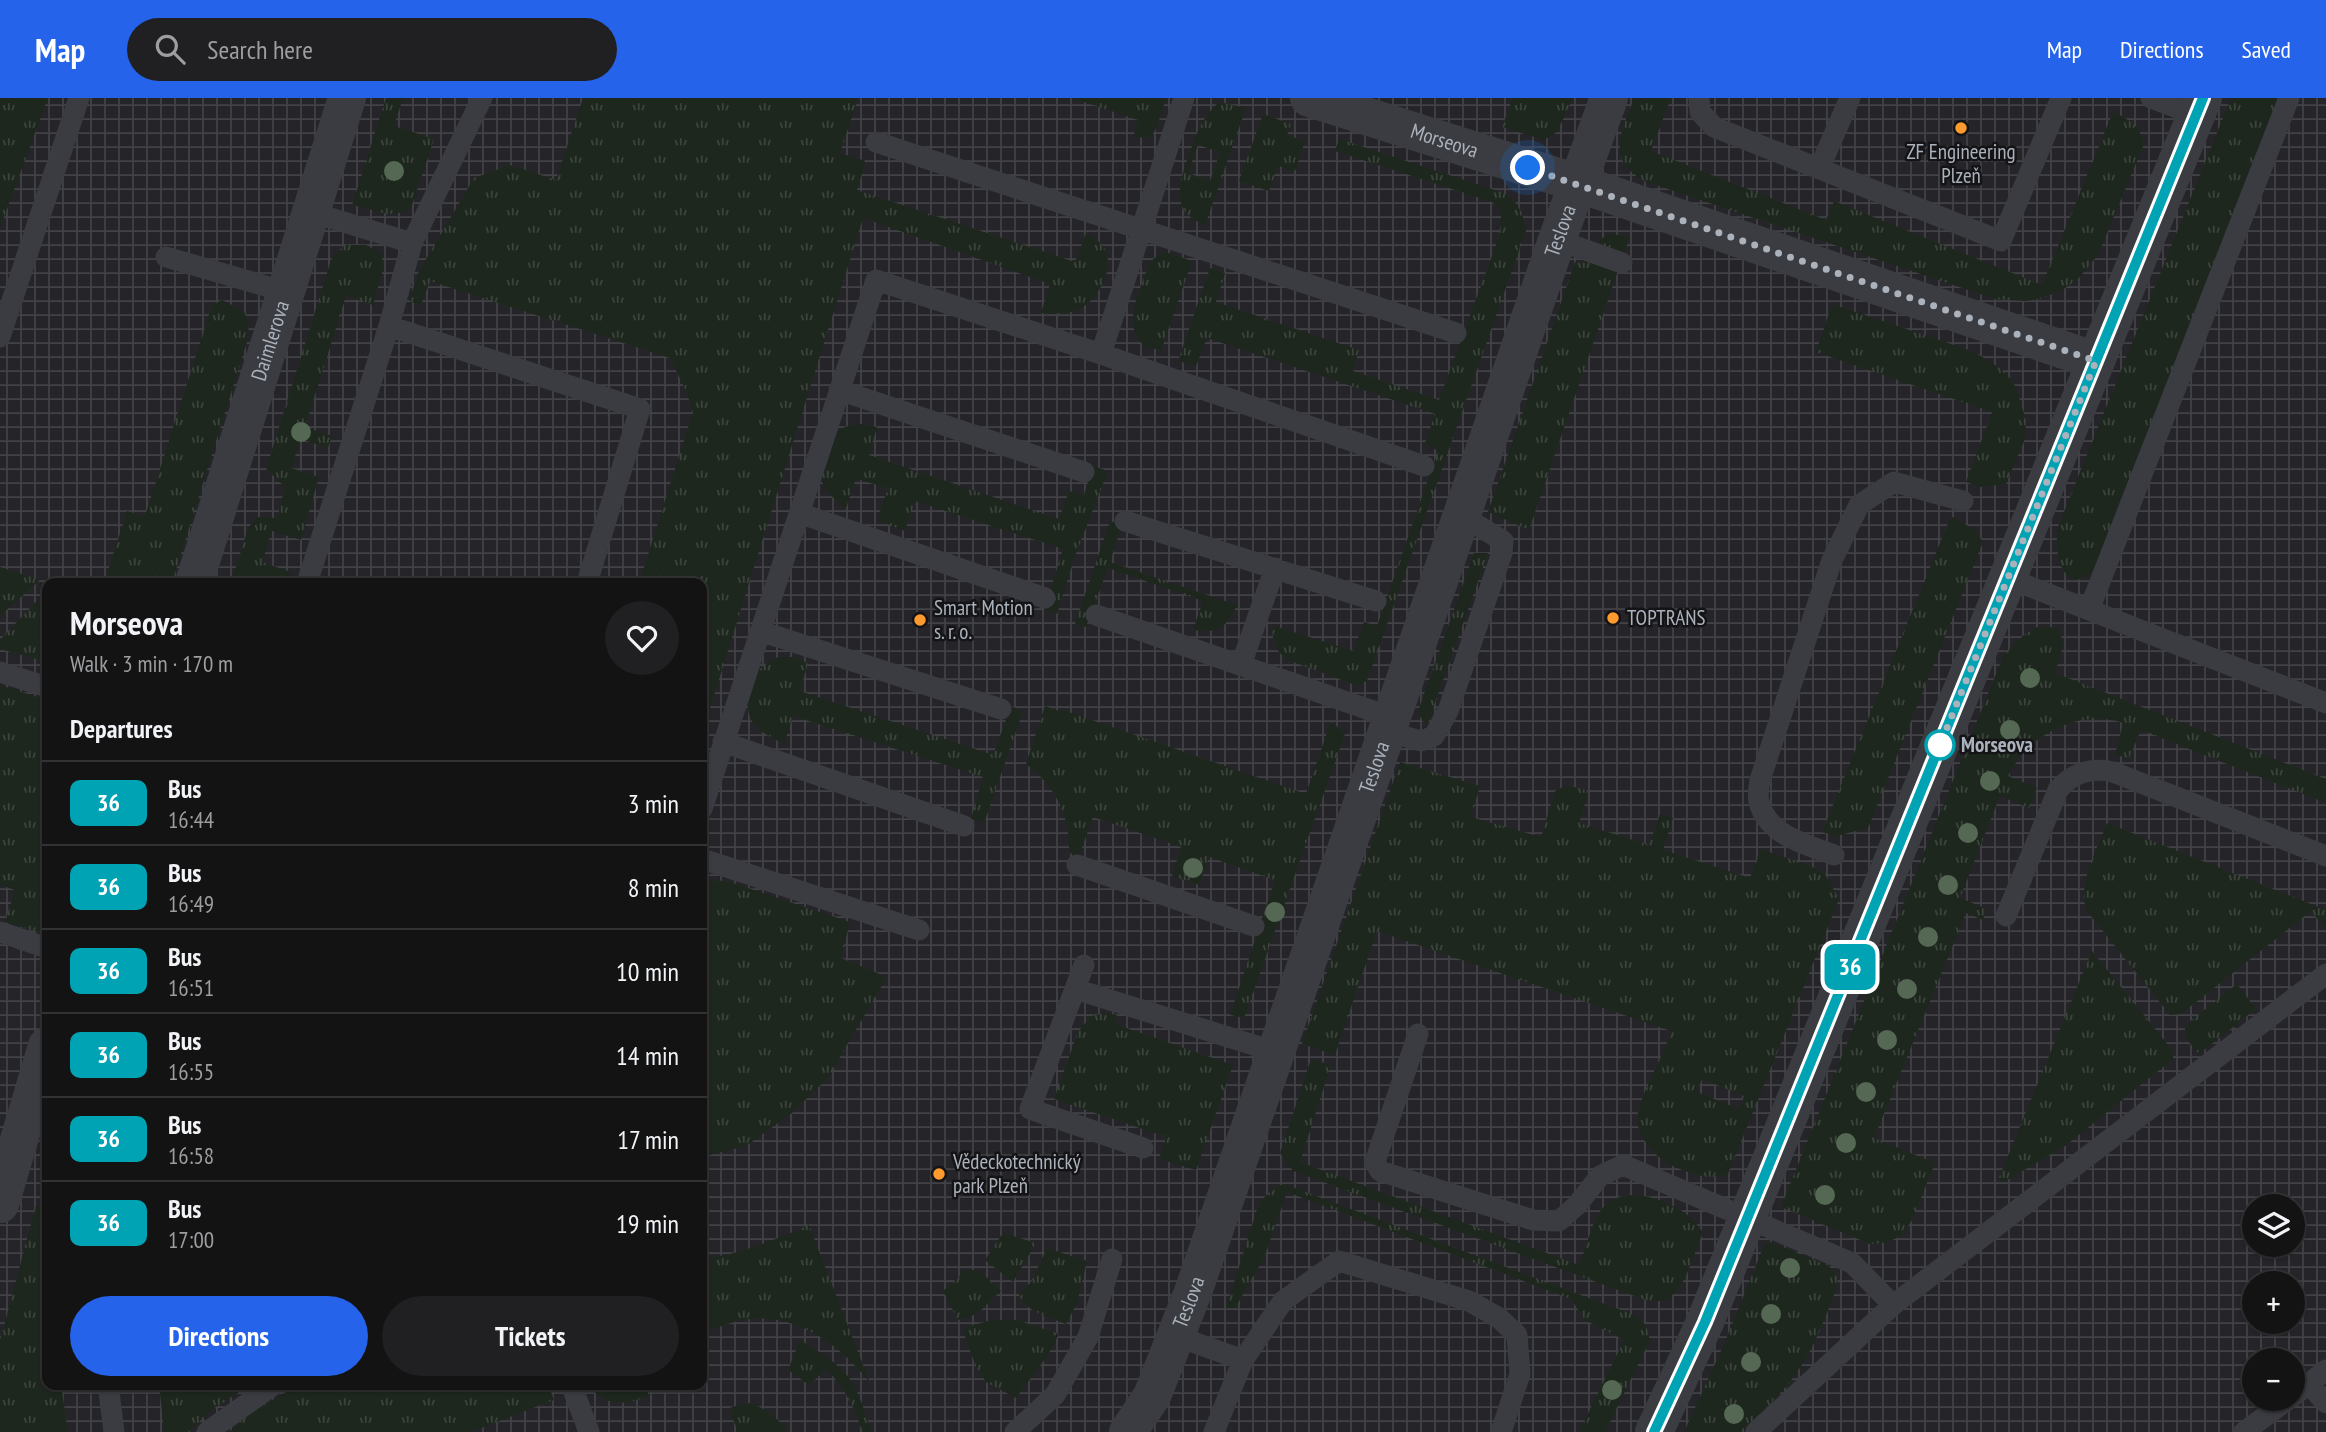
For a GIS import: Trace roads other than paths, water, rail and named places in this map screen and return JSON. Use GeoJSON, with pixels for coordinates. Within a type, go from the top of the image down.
{"type":"FeatureCollection","features":[{"type":"Feature","properties":{"kind":"street","name":"Daimlerova"},"geometry":{"type":"LineString","coordinates":[[196,578],[347,98]]}},
{"type":"Feature","properties":{"kind":"street","name":"Morseova"},"geometry":{"type":"LineString","coordinates":[[1309,98],[1577,183],[2096,361]]}},
{"type":"Feature","properties":{"kind":"street","name":"Teslova"},"geometry":{"type":"LineString","coordinates":[[1128,1432],[1152,1396],[1193,1292],[1557,240],[1609,98]]}},
{"type":"Feature","properties":{"kind":"street"},"geometry":{"type":"LineString","coordinates":[[1654,1432],[1705,1322],[2200,107]]}},
{"type":"Feature","properties":{"kind":"street"},"geometry":{"type":"LineString","coordinates":[[0,1204],[42,1063]]}},
{"type":"Feature","properties":{"kind":"lane"},"geometry":{"type":"LineString","coordinates":[[0,337],[79,98]]}},
{"type":"Feature","properties":{"kind":"lane"},"geometry":{"type":"LineString","coordinates":[[309,578],[389,326],[412,243],[482,98]]}},
{"type":"Feature","properties":{"kind":"lane"},"geometry":{"type":"LineString","coordinates":[[1101,354],[1184,98]]}},
{"type":"Feature","properties":{"kind":"lane"},"geometry":{"type":"LineString","coordinates":[[1699,98],[1700,112],[1714,127],[2001,241],[2061,98]]}},
{"type":"Feature","properties":{"kind":"lane"},"geometry":{"type":"LineString","coordinates":[[1819,169],[1850,98]]}},
{"type":"Feature","properties":{"kind":"lane"},"geometry":{"type":"LineString","coordinates":[[2151,98],[2200,107]]}},
{"type":"Feature","properties":{"kind":"lane"},"geometry":{"type":"LineString","coordinates":[[2089,610],[2289,98]]}},
{"type":"Feature","properties":{"kind":"lane"},"geometry":{"type":"LineString","coordinates":[[876,142],[1456,333]]}},
{"type":"Feature","properties":{"kind":"lane"},"geometry":{"type":"LineString","coordinates":[[311,212],[412,243]]}},
{"type":"Feature","properties":{"kind":"lane"},"geometry":{"type":"LineString","coordinates":[[1557,240],[1622,263]]}},
{"type":"Feature","properties":{"kind":"lane"},"geometry":{"type":"LineString","coordinates":[[166,257],[286,292]]}},
{"type":"Feature","properties":{"kind":"lane"},"geometry":{"type":"LineString","coordinates":[[707,793],[876,280],[1101,354],[1424,466]]}},
{"type":"Feature","properties":{"kind":"lane"},"geometry":{"type":"LineString","coordinates":[[389,326],[640,409],[589,578]]}},
{"type":"Feature","properties":{"kind":"lane"},"geometry":{"type":"LineString","coordinates":[[839,390],[1084,472]]}},
{"type":"Feature","properties":{"kind":"lane"},"geometry":{"type":"LineString","coordinates":[[1834,855],[1787,837],[1768,820],[1758,801],[1760,780],[1832,560],[1859,505],[1894,482],[1964,501]]}},
{"type":"Feature","properties":{"kind":"lane"},"geometry":{"type":"LineString","coordinates":[[799,513],[1045,598]]}},
{"type":"Feature","properties":{"kind":"lane"},"geometry":{"type":"LineString","coordinates":[[1125,521],[1376,601]]}},
{"type":"Feature","properties":{"kind":"lane"},"geometry":{"type":"LineString","coordinates":[[1241,665],[1275,568]]}},
{"type":"Feature","properties":{"kind":"lane"},"geometry":{"type":"LineString","coordinates":[[2008,578],[2326,703]]}},
{"type":"Feature","properties":{"kind":"lane"},"geometry":{"type":"LineString","coordinates":[[1096,615],[1241,665],[1391,725]]}},
{"type":"Feature","properties":{"kind":"lane"},"geometry":{"type":"LineString","coordinates":[[760,631],[1001,709]]}},
{"type":"Feature","properties":{"kind":"lane"},"geometry":{"type":"LineString","coordinates":[[0,672],[42,685]]}},
{"type":"Feature","properties":{"kind":"lane"},"geometry":{"type":"LineString","coordinates":[[723,743],[964,826]]}},
{"type":"Feature","properties":{"kind":"lane"},"geometry":{"type":"LineString","coordinates":[[2006,916],[2058,790],[2074,776],[2090,771],[2113,772],[2326,856]]}},
{"type":"Feature","properties":{"kind":"lane"},"geometry":{"type":"LineString","coordinates":[[707,861],[919,930]]}},
{"type":"Feature","properties":{"kind":"lane"},"geometry":{"type":"LineString","coordinates":[[1077,865],[1114,886],[1254,926]]}},
{"type":"Feature","properties":{"kind":"lane"},"geometry":{"type":"LineString","coordinates":[[0,932],[42,946]]}},
{"type":"Feature","properties":{"kind":"lane"},"geometry":{"type":"LineString","coordinates":[[1084,965],[1030,1109],[1143,1149]]}},
{"type":"Feature","properties":{"kind":"lane"},"geometry":{"type":"LineString","coordinates":[[1756,1432],[1893,1305],[2326,974]]}},
{"type":"Feature","properties":{"kind":"lane"},"geometry":{"type":"LineString","coordinates":[[1075,989],[1276,1052]]}},
{"type":"Feature","properties":{"kind":"lane"},"geometry":{"type":"LineString","coordinates":[[1418,1034],[1376,1162],[1380,1171],[1533,1220],[1559,1222],[1577,1205],[1600,1176],[1623,1165],[1852,1263],[1893,1305]]}},
{"type":"Feature","properties":{"kind":"lane"},"geometry":{"type":"LineString","coordinates":[[1015,1432],[1055,1395],[1088,1337],[1112,1259]]}},
{"type":"Feature","properties":{"kind":"lane"},"geometry":{"type":"LineString","coordinates":[[1214,1432],[1242,1360],[1283,1300],[1339,1261],[1469,1301],[1499,1318],[1517,1335],[1520,1374],[1501,1432]]}},
{"type":"Feature","properties":{"kind":"lane"},"geometry":{"type":"LineString","coordinates":[[1175,1336],[1242,1360]]}},
{"type":"Feature","properties":{"kind":"lane"},"geometry":{"type":"LineString","coordinates":[[2305,1387],[2326,1370]]}},
{"type":"Feature","properties":{"kind":"lane"},"geometry":{"type":"LineString","coordinates":[[109,1390],[114,1432]]}},
{"type":"Feature","properties":{"kind":"lane"},"geometry":{"type":"LineString","coordinates":[[207,1432],[266,1390]]}},
{"type":"Feature","properties":{"kind":"lane"},"geometry":{"type":"LineString","coordinates":[[573,1390],[589,1432]]}},
{"type":"Feature","properties":{"kind":"lane"},"geometry":{"type":"LineString","coordinates":[[2305,1396],[2326,1403]]}},
{"type":"Feature","properties":{"kind":"lane"},"geometry":{"type":"LineString","coordinates":[[2244,1432],[2273,1411]]}},
{"type":"Feature","properties":{"kind":"place","name":"ZF Engineering Plzeň"},"geometry":{"type":"Point","coordinates":[1961,128]}},
{"type":"Feature","properties":{"kind":"place","name":"TOPTRANS"},"geometry":{"type":"Point","coordinates":[1613,618]}},
{"type":"Feature","properties":{"kind":"place","name":"Smart Motion s. r. o."},"geometry":{"type":"Point","coordinates":[920,620]}},
{"type":"Feature","properties":{"kind":"place","name":"Morseova"},"geometry":{"type":"Point","coordinates":[1940,745]}},
{"type":"Feature","properties":{"kind":"place","name":"Vědeckotechnický park Plzeň"},"geometry":{"type":"Point","coordinates":[939,1174]}}]}
